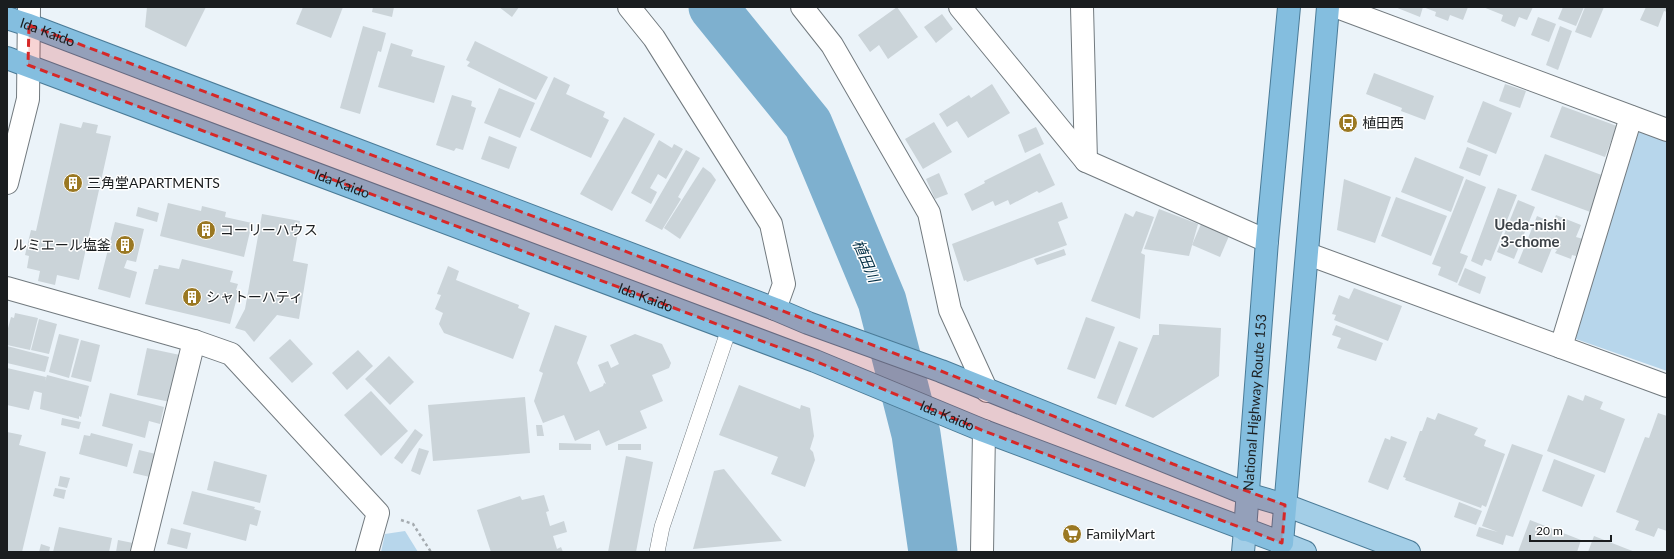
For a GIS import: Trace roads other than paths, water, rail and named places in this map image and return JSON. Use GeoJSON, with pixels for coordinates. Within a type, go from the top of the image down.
{"type":"FeatureCollection","features":[{"type":"Feature","properties":{"kind":"highway","name":"National Highway Route 153"},"geometry":{"type":"LineString","coordinates":[[941,371],[987,391],[1247,494],[1267,241],[1290,7]]}},
{"type":"Feature","properties":{"kind":"highway"},"geometry":{"type":"LineString","coordinates":[[1282,548],[1328,7]]}},
{"type":"Feature","properties":{"kind":"highway","name":"Ida Kaido"},"geometry":{"type":"LineString","coordinates":[[7,18],[29,16],[808,323],[941,371]]}},
{"type":"Feature","properties":{"kind":"highway","name":"Ida Kaido"},"geometry":{"type":"LineString","coordinates":[[7,58],[815,361],[984,431],[1245,530],[1282,548]]}},
{"type":"Feature","properties":{"kind":"highway"},"geometry":{"type":"LineString","coordinates":[[1245,530],[1247,494],[1285,505]]}},
{"type":"Feature","properties":{"kind":"main road"},"geometry":{"type":"LineString","coordinates":[[1285,505],[1409,552]]}},
{"type":"Feature","properties":{"kind":"main road"},"geometry":{"type":"LineString","coordinates":[[1244,552],[1245,530]]}},
{"type":"Feature","properties":{"kind":"main road"},"geometry":{"type":"LineString","coordinates":[[1282,548],[1305,552]]}},
{"type":"Feature","properties":{"kind":"street"},"geometry":{"type":"LineString","coordinates":[[629,7],[654,38],[771,224],[784,284],[775,309]]}},
{"type":"Feature","properties":{"kind":"street"},"geometry":{"type":"LineString","coordinates":[[802,7],[832,45],[928,214],[950,310],[987,391]]}},
{"type":"Feature","properties":{"kind":"street"},"geometry":{"type":"LineString","coordinates":[[960,7],[1086,161],[1267,241]]}},
{"type":"Feature","properties":{"kind":"street"},"geometry":{"type":"LineString","coordinates":[[1082,7],[1086,161]]}},
{"type":"Feature","properties":{"kind":"street"},"geometry":{"type":"LineString","coordinates":[[1337,7],[1667,130]]}},
{"type":"Feature","properties":{"kind":"street"},"geometry":{"type":"LineString","coordinates":[[7,183],[28,99],[29,16]]}},
{"type":"Feature","properties":{"kind":"street"},"geometry":{"type":"LineString","coordinates":[[1561,347],[1632,117]]}},
{"type":"Feature","properties":{"kind":"street"},"geometry":{"type":"LineString","coordinates":[[1308,254],[1667,386]]}},
{"type":"Feature","properties":{"kind":"street"},"geometry":{"type":"LineString","coordinates":[[7,288],[194,341],[231,354],[378,512],[367,552]]}},
{"type":"Feature","properties":{"kind":"street"},"geometry":{"type":"LineString","coordinates":[[142,552],[194,341]]}},
{"type":"Feature","properties":{"kind":"street"},"geometry":{"type":"LineString","coordinates":[[982,552],[984,431]]}},
{"type":"Feature","properties":{"kind":"lane"},"geometry":{"type":"LineString","coordinates":[[657,552],[662,527],[728,329]]}},
{"type":"Feature","properties":{"kind":"waterway","name":"植田川"},"geometry":{"type":"LineString","coordinates":[[713,7],[808,124],[882,301],[916,434],[933,552]]}},
{"type":"Feature","properties":{"kind":"place","name":"植田西"},"geometry":{"type":"Point","coordinates":[1348,123]}},
{"type":"Feature","properties":{"kind":"place","name":"三角堂APARTMENTS"},"geometry":{"type":"Point","coordinates":[73,183]}},
{"type":"Feature","properties":{"kind":"place","name":"コーリーハウス"},"geometry":{"type":"Point","coordinates":[206,230]}},
{"type":"Feature","properties":{"kind":"place","name":"ルミエール塩釜"},"geometry":{"type":"Point","coordinates":[125,245]}},
{"type":"Feature","properties":{"kind":"place","name":"シャトーハティ"},"geometry":{"type":"Point","coordinates":[192,297]}},
{"type":"Feature","properties":{"kind":"place","name":"FamilyMart"},"geometry":{"type":"Point","coordinates":[1072,534]}},
{"type":"Feature","properties":{"kind":"district","name":"Ueda-nishi 3-chome"},"geometry":{"type":"Point","coordinates":[1530,234]}}]}
